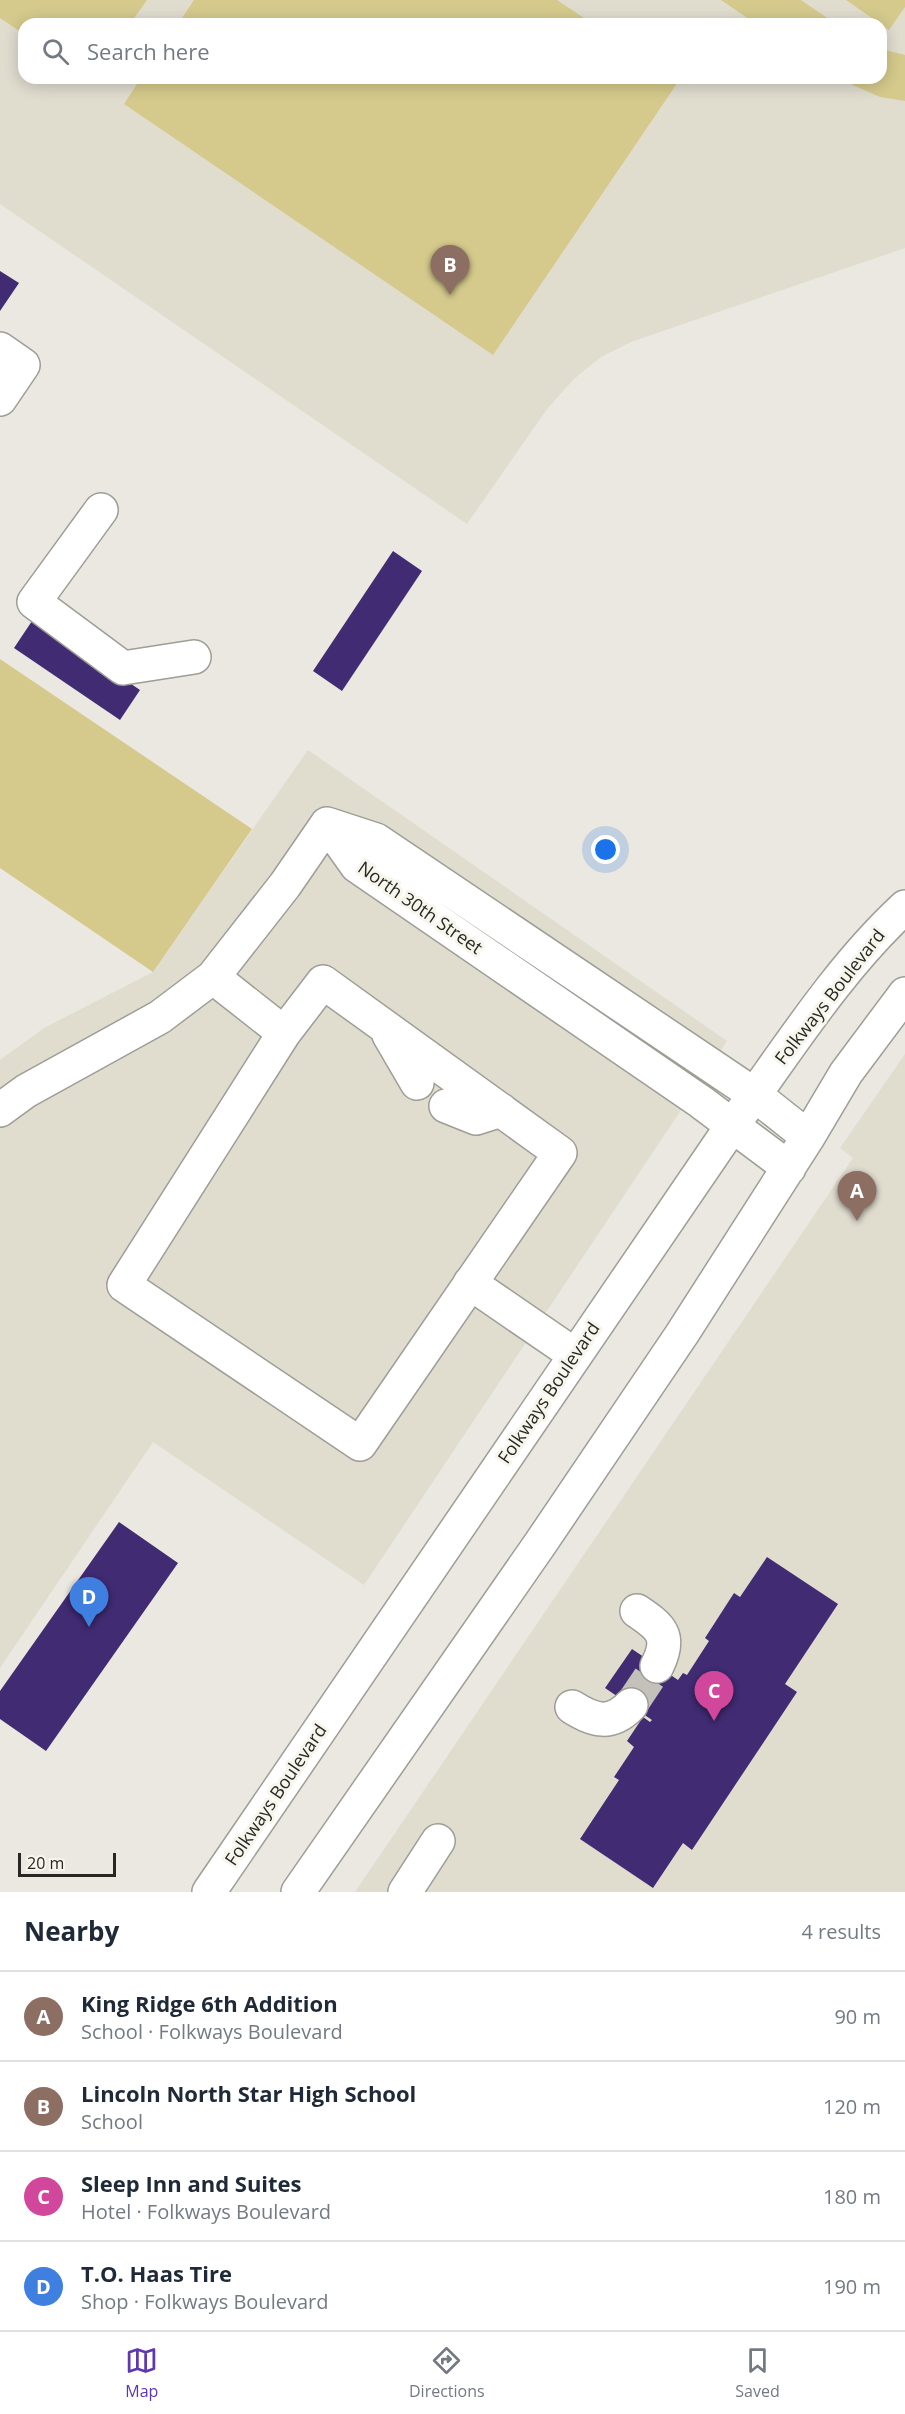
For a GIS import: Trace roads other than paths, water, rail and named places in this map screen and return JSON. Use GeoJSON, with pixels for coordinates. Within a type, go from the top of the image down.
{"type":"FeatureCollection","features":[{"type":"Feature","properties":{"kind":"street"},"geometry":{"type":"LineString","coordinates":[[0,349],[22,364],[0,399]]}},
{"type":"Feature","properties":{"kind":"street"},"geometry":{"type":"LineString","coordinates":[[101,510],[34,602],[123,668],[194,657]]}},
{"type":"Feature","properties":{"kind":"street"},"geometry":{"type":"LineString","coordinates":[[0,1110],[26,1091],[160,1017],[213,977],[285,885],[327,824]]}},
{"type":"Feature","properties":{"kind":"street","name":"North 30th Street"},"geometry":{"type":"LineString","coordinates":[[327,824],[376,840],[755,1095],[808,1137]]}},
{"type":"Feature","properties":{"kind":"street","name":"North 30th Street"},"geometry":{"type":"LineString","coordinates":[[327,824],[357,866],[789,1168]]}},
{"type":"Feature","properties":{"kind":"street","name":"Folkways Boulevard"},"geometry":{"type":"LineString","coordinates":[[210,1892],[732,1126],[830,992],[865,948],[905,908]]}},
{"type":"Feature","properties":{"kind":"street"},"geometry":{"type":"LineString","coordinates":[[213,977],[284,1034]]}},
{"type":"Feature","properties":{"kind":"street"},"geometry":{"type":"LineString","coordinates":[[323,982],[560,1153],[360,1444],[124,1285],[284,1034],[323,982]]}},
{"type":"Feature","properties":{"kind":"street"},"geometry":{"type":"LineString","coordinates":[[298,1892],[682,1334],[789,1168],[846,1073],[905,994]]}},
{"type":"Feature","properties":{"kind":"street"},"geometry":{"type":"LineString","coordinates":[[384,1026],[417,1083]]}},
{"type":"Feature","properties":{"kind":"street"},"geometry":{"type":"LineString","coordinates":[[446,1106],[476,1118],[501,1110]]}},
{"type":"Feature","properties":{"kind":"street"},"geometry":{"type":"LineString","coordinates":[[470,1283],[575,1355]]}},
{"type":"Feature","properties":{"kind":"street"},"geometry":{"type":"LineString","coordinates":[[637,1611],[657,1625],[663,1633],[663,1650],[657,1666]]}},
{"type":"Feature","properties":{"kind":"street"},"geometry":{"type":"LineString","coordinates":[[572,1707],[589,1718],[598,1720],[619,1715],[631,1705]]}},
{"type":"Feature","properties":{"kind":"street"},"geometry":{"type":"LineString","coordinates":[[405,1892],[438,1841]]}},
{"type":"Feature","properties":{"kind":"tunnel"},"geometry":{"type":"LineString","coordinates":[[631,1705],[657,1666]]}},
{"type":"Feature","properties":{"kind":"place","name":"Lincoln North Star High School"},"geometry":{"type":"Point","coordinates":[450,295]}},
{"type":"Feature","properties":{"kind":"place","name":"King Ridge 6th Addition"},"geometry":{"type":"Point","coordinates":[857,1221]}},
{"type":"Feature","properties":{"kind":"place","name":"T.O. Haas Tire"},"geometry":{"type":"Point","coordinates":[89,1627]}},
{"type":"Feature","properties":{"kind":"place","name":"Sleep Inn and Suites"},"geometry":{"type":"Point","coordinates":[714,1721]}}]}
